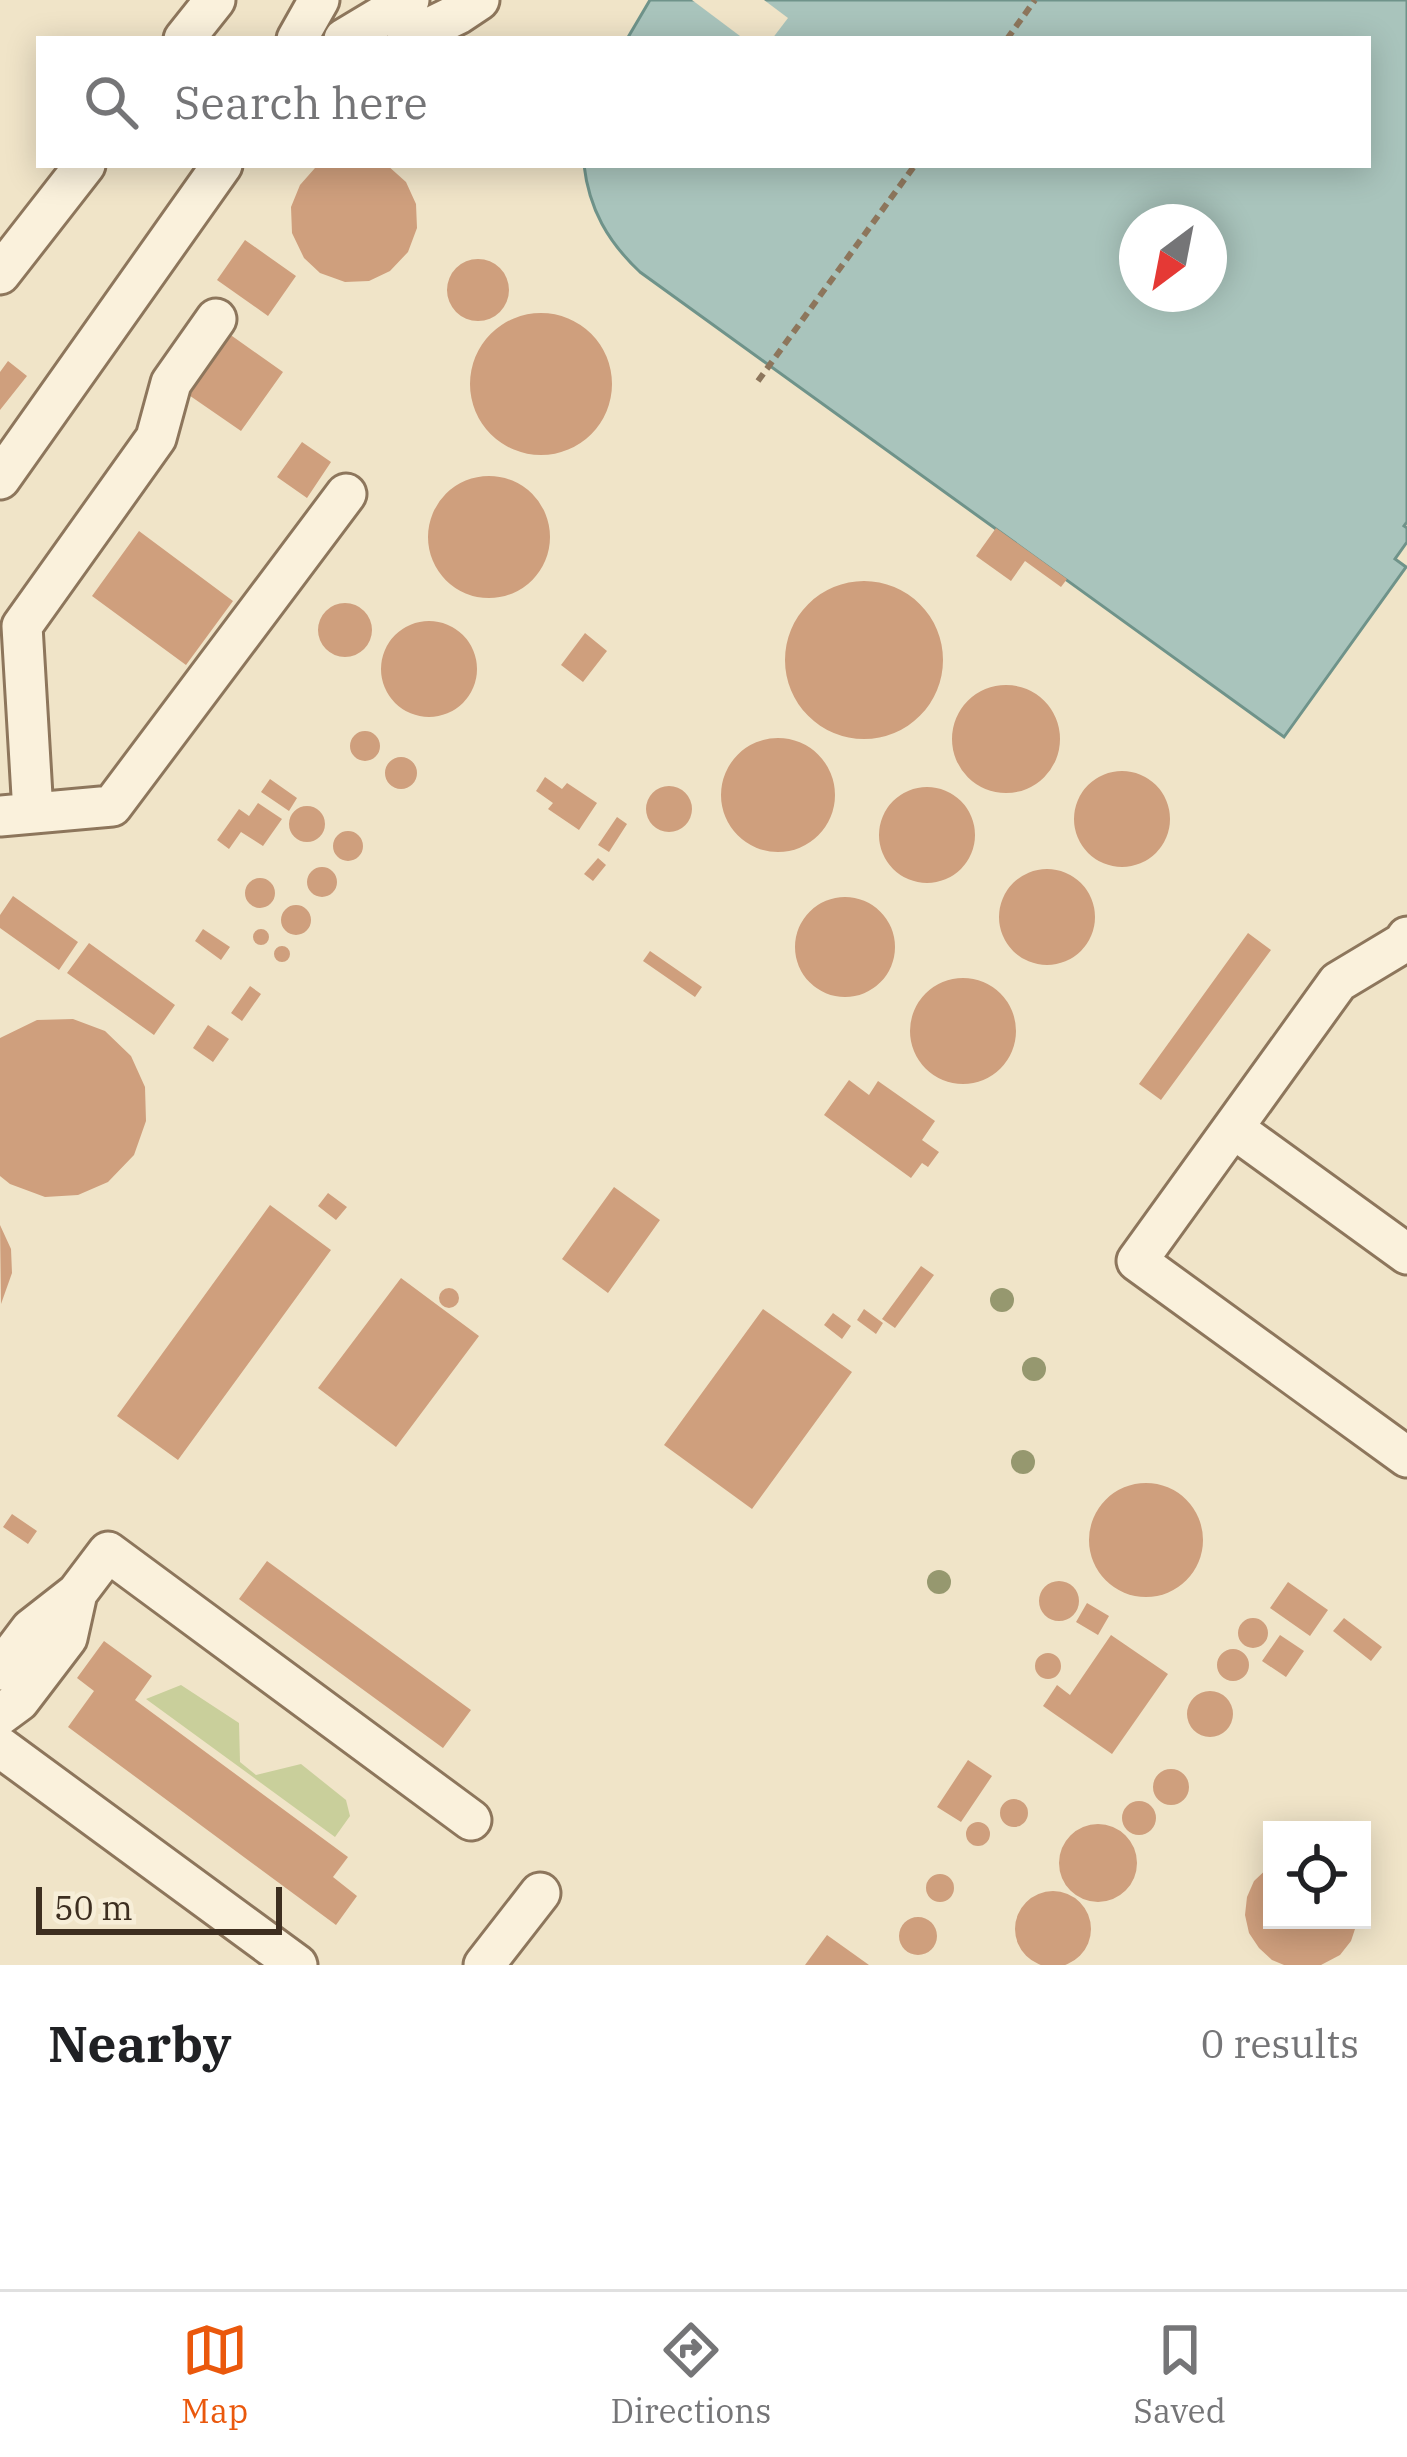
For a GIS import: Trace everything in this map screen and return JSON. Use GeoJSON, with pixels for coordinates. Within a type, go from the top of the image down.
{"type":"FeatureCollection","features":[{"type":"Feature","properties":{"kind":"street"},"geometry":{"type":"LineString","coordinates":[[186,36],[215,0]]}},
{"type":"Feature","properties":{"kind":"street"},"geometry":{"type":"LineString","coordinates":[[299,36],[319,0]]}},
{"type":"Feature","properties":{"kind":"street"},"geometry":{"type":"LineString","coordinates":[[315,36],[326,22],[357,0]]}},
{"type":"Feature","properties":{"kind":"street"},"geometry":{"type":"LineString","coordinates":[[349,36],[409,0]]}},
{"type":"Feature","properties":{"kind":"street"},"geometry":{"type":"LineString","coordinates":[[412,36],[479,0]]}},
{"type":"Feature","properties":{"kind":"street"},"geometry":{"type":"LineString","coordinates":[[0,274],[83,168]]}},
{"type":"Feature","properties":{"kind":"street"},"geometry":{"type":"LineString","coordinates":[[0,479],[220,168]]}},
{"type":"Feature","properties":{"kind":"street"},"geometry":{"type":"LineString","coordinates":[[216,319],[171,382],[156,438],[22,626],[17,814],[112,806],[346,494]]}},
{"type":"Feature","properties":{"kind":"street"},"geometry":{"type":"LineString","coordinates":[[1407,937],[1338,982],[1137,1261],[1407,1457]]}},
{"type":"Feature","properties":{"kind":"street"},"geometry":{"type":"LineString","coordinates":[[1233,1128],[1407,1254]]}},
{"type":"Feature","properties":{"kind":"street"},"geometry":{"type":"LineString","coordinates":[[0,1670],[31,1629],[77,1592],[108,1552],[471,1820]]}},
{"type":"Feature","properties":{"kind":"street"},"geometry":{"type":"LineString","coordinates":[[0,1715],[19,1701],[67,1638],[77,1592]]}},
{"type":"Feature","properties":{"kind":"street"},"geometry":{"type":"LineString","coordinates":[[0,1747],[297,1965]]}},
{"type":"Feature","properties":{"kind":"street"},"geometry":{"type":"LineString","coordinates":[[484,1965],[540,1892]]}},
{"type":"Feature","properties":{"kind":"path"},"geometry":{"type":"LineString","coordinates":[[1009,36],[1035,0]]}},
{"type":"Feature","properties":{"kind":"path"},"geometry":{"type":"LineString","coordinates":[[758,380],[913,168]]}},
{"type":"Feature","properties":{"kind":"green space"},"geometry":{"type":"Polygon","coordinates":[[[181,1685],[239,1723],[240,1762],[256,1775],[301,1764],[346,1800],[350,1816],[335,1837],[146,1699],[181,1685]]]}},
{"type":"Feature","properties":{"kind":"water"},"geometry":{"type":"Polygon","coordinates":[[[650,0],[1407,0],[1407,542],[1395,559],[1406,567],[1284,737],[640,272],[602,224],[585,168],[1371,168],[1371,36],[629,36],[650,0]]]}},
{"type":"Feature","properties":{"kind":"pier"},"geometry":{"type":"Polygon","coordinates":[[[692,0],[764,0],[788,18],[774,36],[740,36],[692,0]]]}},
{"type":"Feature","properties":{"kind":"building"},"geometry":{"type":"Polygon","coordinates":[[[315,168],[390,168],[406,182],[416,204],[417,228],[408,252],[390,271],[369,281],[345,282],[320,273],[304,258],[292,233],[291,207],[300,185],[315,168]]]}},
{"type":"Feature","properties":{"kind":"building"},"geometry":{"type":"Polygon","coordinates":[[[245,240],[296,276],[268,316],[217,280],[245,240]]]}},
{"type":"Feature","properties":{"kind":"building"},"geometry":{"type":"Polygon","coordinates":[[[478,259],[500,268],[509,290],[500,312],[478,321],[456,312],[447,290],[456,268],[478,259]]]}},
{"type":"Feature","properties":{"kind":"building"},"geometry":{"type":"Polygon","coordinates":[[[541,313],[568,318],[591,334],[607,357],[612,384],[607,411],[591,434],[568,450],[541,455],[514,450],[491,434],[475,411],[470,384],[475,357],[491,334],[514,318],[541,313]]]}},
{"type":"Feature","properties":{"kind":"building"},"geometry":{"type":"Polygon","coordinates":[[[225,331],[283,372],[241,431],[183,391],[225,331]]]}},
{"type":"Feature","properties":{"kind":"building"},"geometry":{"type":"Polygon","coordinates":[[[8,361],[27,376],[0,410],[0,372],[8,361]]]}},
{"type":"Feature","properties":{"kind":"building"},"geometry":{"type":"Polygon","coordinates":[[[302,442],[331,462],[307,498],[277,477],[302,442]]]}},
{"type":"Feature","properties":{"kind":"building"},"geometry":{"type":"Polygon","coordinates":[[[489,476],[512,481],[532,494],[545,514],[550,537],[545,560],[532,580],[512,593],[489,598],[466,593],[446,580],[433,560],[428,537],[433,514],[446,494],[466,481],[489,476]]]}},
{"type":"Feature","properties":{"kind":"building"},"geometry":{"type":"Polygon","coordinates":[[[996,528],[1067,579],[1061,587],[1025,561],[1011,581],[976,556],[996,528]]]}},
{"type":"Feature","properties":{"kind":"building"},"geometry":{"type":"Polygon","coordinates":[[[139,531],[233,601],[186,665],[92,596],[139,531]]]}},
{"type":"Feature","properties":{"kind":"building"},"geometry":{"type":"Polygon","coordinates":[[[864,581],[894,587],[920,604],[937,630],[943,660],[937,690],[920,716],[894,733],[864,739],[834,733],[808,716],[791,690],[785,660],[791,630],[808,604],[834,587],[864,581]]]}},
{"type":"Feature","properties":{"kind":"building"},"geometry":{"type":"Polygon","coordinates":[[[345,603],[364,611],[372,630],[364,649],[345,657],[326,649],[318,630],[326,611],[345,603]]]}},
{"type":"Feature","properties":{"kind":"building"},"geometry":{"type":"Polygon","coordinates":[[[429,621],[463,635],[477,669],[463,703],[429,717],[395,703],[381,669],[395,635],[429,621]]]}},
{"type":"Feature","properties":{"kind":"building"},"geometry":{"type":"Polygon","coordinates":[[[585,633],[607,651],[583,682],[561,665],[585,633]]]}},
{"type":"Feature","properties":{"kind":"building"},"geometry":{"type":"Polygon","coordinates":[[[1006,685],[1027,689],[1044,701],[1056,718],[1060,739],[1056,760],[1044,777],[1027,789],[1006,793],[985,789],[968,777],[956,760],[952,739],[956,718],[968,701],[985,689],[1006,685]]]}},
{"type":"Feature","properties":{"kind":"building"},"geometry":{"type":"Polygon","coordinates":[[[365,731],[376,735],[380,746],[376,757],[365,761],[354,757],[350,746],[354,735],[365,731]]]}},
{"type":"Feature","properties":{"kind":"building"},"geometry":{"type":"Polygon","coordinates":[[[778,738],[800,742],[819,754],[831,773],[835,795],[831,817],[819,836],[800,848],[778,852],[756,848],[737,836],[725,817],[721,795],[725,773],[737,754],[756,742],[778,738]]]}},
{"type":"Feature","properties":{"kind":"building"},"geometry":{"type":"Polygon","coordinates":[[[401,757],[413,761],[417,773],[413,785],[401,789],[389,785],[385,773],[389,761],[401,757]]]}},
{"type":"Feature","properties":{"kind":"building"},"geometry":{"type":"Polygon","coordinates":[[[1122,771],[1156,785],[1170,819],[1156,853],[1122,867],[1088,853],[1074,819],[1088,785],[1122,771]]]}},
{"type":"Feature","properties":{"kind":"building"},"geometry":{"type":"Polygon","coordinates":[[[545,777],[562,789],[567,783],[597,803],[579,830],[548,809],[553,803],[536,791],[545,777]]]}},
{"type":"Feature","properties":{"kind":"building"},"geometry":{"type":"Polygon","coordinates":[[[270,779],[297,798],[289,811],[261,792],[270,779]]]}},
{"type":"Feature","properties":{"kind":"building"},"geometry":{"type":"Polygon","coordinates":[[[669,786],[685,793],[692,809],[685,825],[669,832],[653,825],[646,809],[653,793],[669,786]]]}},
{"type":"Feature","properties":{"kind":"building"},"geometry":{"type":"Polygon","coordinates":[[[927,787],[961,801],[975,835],[961,869],[927,883],[893,869],[879,835],[893,801],[927,787]]]}},
{"type":"Feature","properties":{"kind":"building"},"geometry":{"type":"Polygon","coordinates":[[[258,803],[282,819],[263,846],[241,832],[229,849],[217,840],[239,809],[249,816],[258,803]]]}},
{"type":"Feature","properties":{"kind":"building"},"geometry":{"type":"Polygon","coordinates":[[[307,806],[320,811],[325,824],[320,837],[307,842],[294,837],[289,824],[294,811],[307,806]]]}},
{"type":"Feature","properties":{"kind":"building"},"geometry":{"type":"Polygon","coordinates":[[[617,817],[627,824],[609,852],[598,845],[617,817]]]}},
{"type":"Feature","properties":{"kind":"building"},"geometry":{"type":"Polygon","coordinates":[[[348,831],[359,835],[363,846],[359,857],[348,861],[337,857],[333,846],[337,835],[348,831]]]}},
{"type":"Feature","properties":{"kind":"building"},"geometry":{"type":"Polygon","coordinates":[[[598,858],[606,865],[593,881],[584,874],[598,858]]]}},
{"type":"Feature","properties":{"kind":"building"},"geometry":{"type":"Polygon","coordinates":[[[322,867],[333,871],[337,882],[333,893],[322,897],[311,893],[307,882],[311,871],[322,867]]]}},
{"type":"Feature","properties":{"kind":"building"},"geometry":{"type":"Polygon","coordinates":[[[1047,869],[1081,883],[1095,917],[1081,951],[1047,965],[1013,951],[999,917],[1013,883],[1047,869]]]}},
{"type":"Feature","properties":{"kind":"building"},"geometry":{"type":"Polygon","coordinates":[[[260,878],[271,882],[275,893],[271,904],[260,908],[249,904],[245,893],[249,882],[260,878]]]}},
{"type":"Feature","properties":{"kind":"building"},"geometry":{"type":"Polygon","coordinates":[[[13,896],[78,942],[59,970],[0,928],[0,915],[13,896]]]}},
{"type":"Feature","properties":{"kind":"building"},"geometry":{"type":"Polygon","coordinates":[[[845,897],[881,911],[895,947],[881,983],[845,997],[809,983],[795,947],[809,911],[845,897]]]}},
{"type":"Feature","properties":{"kind":"building"},"geometry":{"type":"Polygon","coordinates":[[[296,905],[307,909],[311,920],[307,931],[296,935],[285,931],[281,920],[285,909],[296,905]]]}},
{"type":"Feature","properties":{"kind":"building"},"geometry":{"type":"Polygon","coordinates":[[[203,929],[230,947],[221,960],[195,941],[203,929]]]}},
{"type":"Feature","properties":{"kind":"building"},"geometry":{"type":"Polygon","coordinates":[[[261,929],[269,937],[261,945],[253,937],[261,929]]]}},
{"type":"Feature","properties":{"kind":"building"},"geometry":{"type":"Polygon","coordinates":[[[1248,933],[1271,950],[1161,1100],[1139,1084],[1248,933]]]}},
{"type":"Feature","properties":{"kind":"building"},"geometry":{"type":"Polygon","coordinates":[[[89,943],[175,1005],[154,1035],[67,973],[89,943]]]}},
{"type":"Feature","properties":{"kind":"building"},"geometry":{"type":"Polygon","coordinates":[[[282,946],[290,954],[282,962],[274,954],[282,946]]]}},
{"type":"Feature","properties":{"kind":"building"},"geometry":{"type":"Polygon","coordinates":[[[650,951],[702,987],[695,997],[643,961],[650,951]]]}},
{"type":"Feature","properties":{"kind":"building"},"geometry":{"type":"Polygon","coordinates":[[[963,978],[983,982],[1001,993],[1012,1011],[1016,1031],[1012,1051],[1001,1069],[983,1080],[963,1084],[943,1080],[925,1069],[914,1051],[910,1031],[914,1011],[925,993],[943,982],[963,978]]]}},
{"type":"Feature","properties":{"kind":"building"},"geometry":{"type":"Polygon","coordinates":[[[250,986],[261,994],[242,1021],[231,1013],[250,986]]]}},
{"type":"Feature","properties":{"kind":"building"},"geometry":{"type":"Polygon","coordinates":[[[73,1019],[105,1031],[131,1056],[145,1087],[146,1121],[134,1155],[108,1182],[78,1195],[45,1197],[0,1176],[0,1038],[37,1020],[73,1019]]]}},
{"type":"Feature","properties":{"kind":"building"},"geometry":{"type":"Polygon","coordinates":[[[208,1025],[229,1039],[213,1062],[193,1048],[208,1025]]]}},
{"type":"Feature","properties":{"kind":"building"},"geometry":{"type":"Polygon","coordinates":[[[849,1080],[869,1095],[878,1081],[935,1121],[922,1140],[939,1152],[928,1167],[922,1163],[911,1178],[824,1115],[849,1080]]]}},
{"type":"Feature","properties":{"kind":"building"},"geometry":{"type":"Polygon","coordinates":[[[614,1187],[660,1220],[608,1293],[562,1259],[614,1187]]]}},
{"type":"Feature","properties":{"kind":"building"},"geometry":{"type":"Polygon","coordinates":[[[328,1193],[347,1207],[336,1220],[318,1206],[328,1193]]]}},
{"type":"Feature","properties":{"kind":"building"},"geometry":{"type":"Polygon","coordinates":[[[270,1205],[331,1250],[178,1460],[117,1416],[270,1205]]]}},
{"type":"Feature","properties":{"kind":"building"},"geometry":{"type":"Polygon","coordinates":[[[0,1225],[11,1249],[12,1273],[1,1304],[0,1225]]]}},
{"type":"Feature","properties":{"kind":"building"},"geometry":{"type":"Polygon","coordinates":[[[921,1266],[934,1275],[895,1328],[882,1319],[921,1266]]]}},
{"type":"Feature","properties":{"kind":"building"},"geometry":{"type":"Polygon","coordinates":[[[401,1278],[479,1336],[396,1447],[318,1388],[401,1278]]]}},
{"type":"Feature","properties":{"kind":"building"},"geometry":{"type":"Polygon","coordinates":[[[449,1288],[459,1298],[449,1308],[439,1298],[449,1288]]]}},
{"type":"Feature","properties":{"kind":"building"},"geometry":{"type":"Polygon","coordinates":[[[763,1309],[852,1372],[752,1509],[664,1445],[763,1309]]]}},
{"type":"Feature","properties":{"kind":"building"},"geometry":{"type":"Polygon","coordinates":[[[864,1309],[883,1323],[876,1334],[857,1320],[864,1309]]]}},
{"type":"Feature","properties":{"kind":"building"},"geometry":{"type":"Polygon","coordinates":[[[833,1313],[851,1326],[842,1339],[824,1325],[833,1313]]]}},
{"type":"Feature","properties":{"kind":"building"},"geometry":{"type":"Polygon","coordinates":[[[1146,1483],[1168,1487],[1186,1500],[1199,1518],[1203,1540],[1199,1562],[1186,1580],[1168,1593],[1146,1597],[1124,1593],[1106,1580],[1093,1562],[1089,1540],[1093,1518],[1106,1500],[1124,1487],[1146,1483]]]}},
{"type":"Feature","properties":{"kind":"building"},"geometry":{"type":"Polygon","coordinates":[[[12,1514],[37,1531],[28,1544],[3,1527],[12,1514]]]}},
{"type":"Feature","properties":{"kind":"building"},"geometry":{"type":"Polygon","coordinates":[[[267,1561],[471,1710],[443,1748],[239,1599],[267,1561]]]}},
{"type":"Feature","properties":{"kind":"building"},"geometry":{"type":"Polygon","coordinates":[[[1059,1581],[1073,1587],[1079,1601],[1073,1615],[1059,1621],[1045,1615],[1039,1601],[1045,1587],[1059,1581]]]}},
{"type":"Feature","properties":{"kind":"building"},"geometry":{"type":"Polygon","coordinates":[[[1288,1582],[1328,1610],[1310,1636],[1270,1608],[1288,1582]]]}},
{"type":"Feature","properties":{"kind":"building"},"geometry":{"type":"Polygon","coordinates":[[[1087,1603],[1109,1616],[1098,1635],[1076,1622],[1087,1603]]]}},
{"type":"Feature","properties":{"kind":"building"},"geometry":{"type":"Polygon","coordinates":[[[1253,1618],[1264,1622],[1268,1633],[1264,1644],[1253,1648],[1242,1644],[1238,1633],[1242,1622],[1253,1618]]]}},
{"type":"Feature","properties":{"kind":"building"},"geometry":{"type":"Polygon","coordinates":[[[1344,1618],[1382,1647],[1371,1661],[1333,1631],[1344,1618]]]}},
{"type":"Feature","properties":{"kind":"building"},"geometry":{"type":"Polygon","coordinates":[[[1111,1635],[1168,1674],[1112,1754],[1043,1706],[1057,1685],[1070,1695],[1111,1635]]]}},
{"type":"Feature","properties":{"kind":"building"},"geometry":{"type":"Polygon","coordinates":[[[1280,1635],[1304,1651],[1286,1677],[1262,1661],[1280,1635]]]}},
{"type":"Feature","properties":{"kind":"building"},"geometry":{"type":"Polygon","coordinates":[[[104,1641],[152,1676],[135,1700],[348,1857],[333,1877],[357,1896],[336,1925],[68,1727],[94,1691],[77,1678],[104,1641]]]}},
{"type":"Feature","properties":{"kind":"building"},"geometry":{"type":"Polygon","coordinates":[[[1233,1649],[1245,1653],[1249,1665],[1245,1677],[1233,1681],[1221,1677],[1217,1665],[1221,1653],[1233,1649]]]}},
{"type":"Feature","properties":{"kind":"building"},"geometry":{"type":"Polygon","coordinates":[[[1048,1653],[1061,1666],[1048,1679],[1035,1666],[1048,1653]]]}},
{"type":"Feature","properties":{"kind":"building"},"geometry":{"type":"Polygon","coordinates":[[[1210,1691],[1226,1698],[1233,1714],[1226,1730],[1210,1737],[1194,1730],[1187,1714],[1194,1698],[1210,1691]]]}},
{"type":"Feature","properties":{"kind":"building"},"geometry":{"type":"Polygon","coordinates":[[[968,1760],[992,1776],[961,1822],[937,1807],[968,1760]]]}},
{"type":"Feature","properties":{"kind":"building"},"geometry":{"type":"Polygon","coordinates":[[[1171,1769],[1184,1774],[1189,1787],[1184,1800],[1171,1805],[1158,1800],[1153,1787],[1158,1774],[1171,1769]]]}},
{"type":"Feature","properties":{"kind":"building"},"geometry":{"type":"Polygon","coordinates":[[[1014,1799],[1024,1803],[1028,1813],[1024,1823],[1014,1827],[1004,1823],[1000,1813],[1004,1803],[1014,1799]]]}},
{"type":"Feature","properties":{"kind":"building"},"geometry":{"type":"Polygon","coordinates":[[[1139,1801],[1151,1806],[1156,1818],[1151,1830],[1139,1835],[1127,1830],[1122,1818],[1127,1806],[1139,1801]]]}},
{"type":"Feature","properties":{"kind":"building"},"geometry":{"type":"Polygon","coordinates":[[[978,1822],[987,1825],[987,1843],[978,1846],[969,1843],[966,1834],[969,1825],[978,1822]]]}},
{"type":"Feature","properties":{"kind":"building"},"geometry":{"type":"Polygon","coordinates":[[[1098,1824],[1125,1836],[1137,1863],[1125,1890],[1098,1902],[1071,1890],[1059,1863],[1071,1836],[1098,1824]]]}},
{"type":"Feature","properties":{"kind":"building"},"geometry":{"type":"Polygon","coordinates":[[[1263,1872],[1263,1929],[1355,1929],[1351,1941],[1340,1955],[1321,1965],[1284,1965],[1272,1960],[1249,1933],[1245,1915],[1254,1881],[1263,1872]]]}},
{"type":"Feature","properties":{"kind":"building"},"geometry":{"type":"Polygon","coordinates":[[[940,1874],[950,1878],[954,1888],[950,1898],[940,1902],[930,1898],[926,1888],[930,1878],[940,1874]]]}},
{"type":"Feature","properties":{"kind":"building"},"geometry":{"type":"Polygon","coordinates":[[[1038,1893],[1068,1893],[1089,1914],[1089,1944],[1068,1965],[1038,1965],[1017,1944],[1017,1914],[1038,1893]]]}},
{"type":"Feature","properties":{"kind":"building"},"geometry":{"type":"Polygon","coordinates":[[[918,1917],[932,1922],[937,1936],[932,1950],[918,1955],[904,1950],[899,1936],[904,1922],[918,1917]]]}},
{"type":"Feature","properties":{"kind":"building"},"geometry":{"type":"Polygon","coordinates":[[[827,1935],[869,1965],[805,1965],[827,1935]]]}}]}
